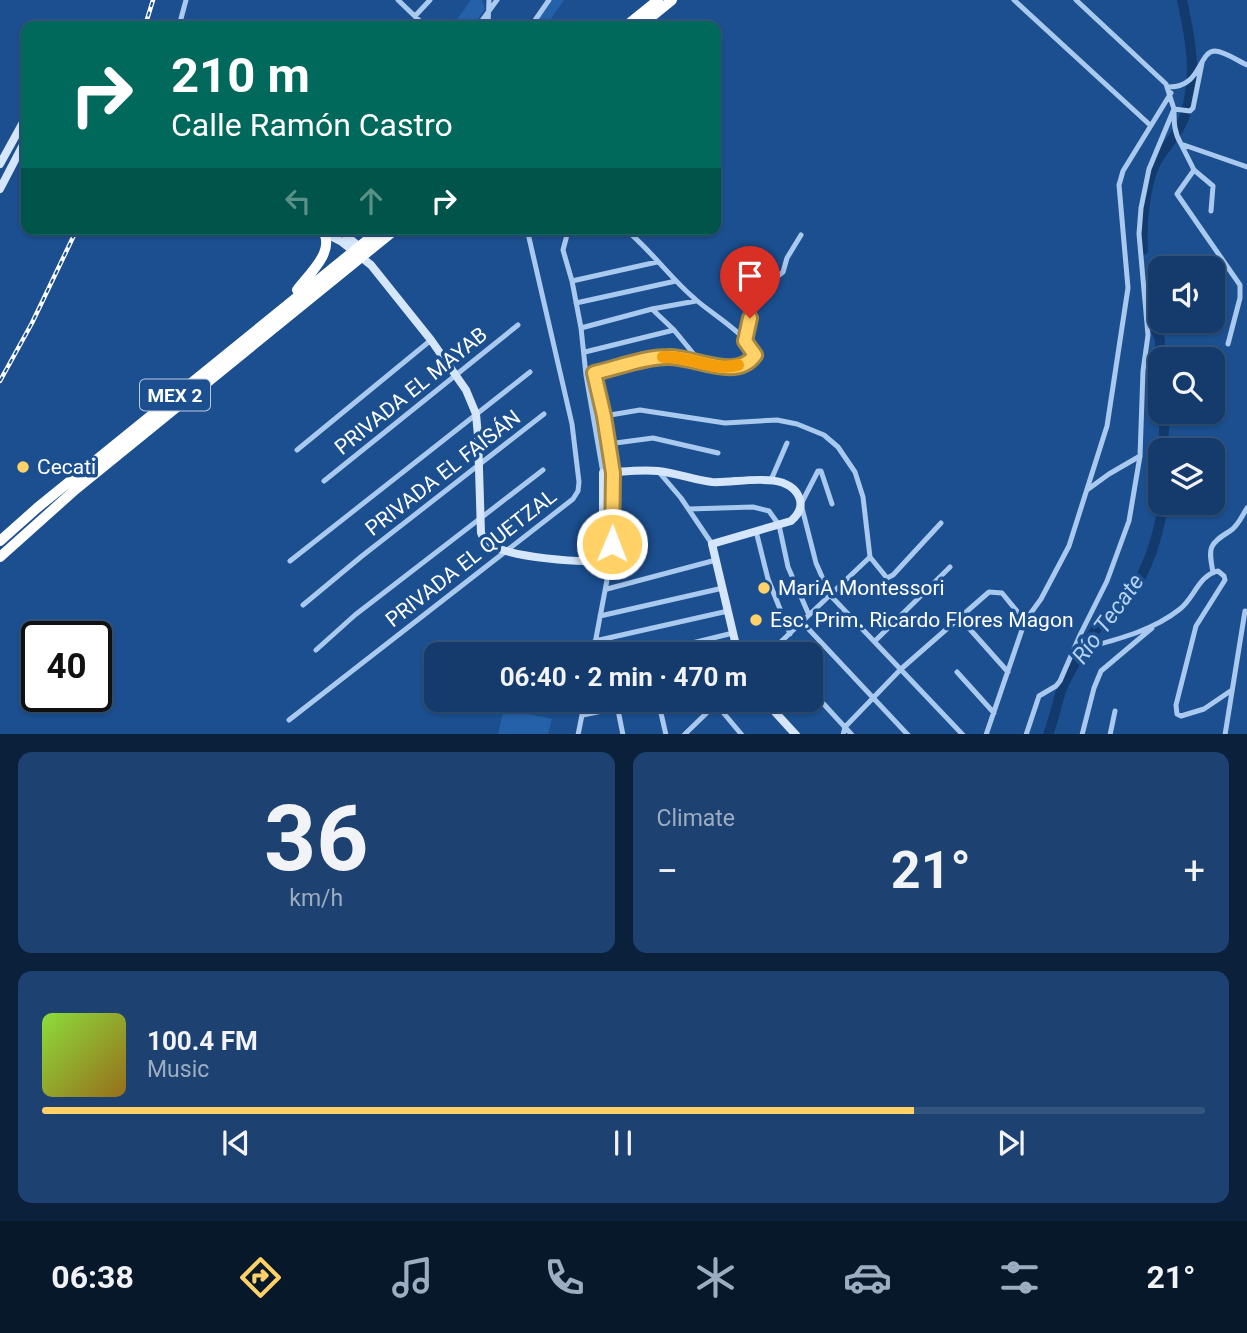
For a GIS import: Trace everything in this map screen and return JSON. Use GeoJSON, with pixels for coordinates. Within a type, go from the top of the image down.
{"type":"FeatureCollection","features":[{"type":"Feature","properties":{"kind":"highway"},"geometry":{"type":"LineString","coordinates":[[632,21],[657,0]]}},
{"type":"Feature","properties":{"kind":"highway"},"geometry":{"type":"LineString","coordinates":[[646,21],[672,0]]}},
{"type":"Feature","properties":{"kind":"highway"},"geometry":{"type":"LineString","coordinates":[[286,305],[325,252],[328,242],[324,235]]}},
{"type":"Feature","properties":{"kind":"highway","name":"MEX 2"},"geometry":{"type":"LineString","coordinates":[[0,541],[286,305],[362,255],[377,235]]}},
{"type":"Feature","properties":{"kind":"highway","name":"MEX 2"},"geometry":{"type":"LineString","coordinates":[[0,557],[68,496],[388,235]]}},
{"type":"Feature","properties":{"kind":"street"},"geometry":{"type":"LineString","coordinates":[[181,21],[186,0]]}},
{"type":"Feature","properties":{"kind":"street"},"geometry":{"type":"LineString","coordinates":[[398,0],[420,21]]}},
{"type":"Feature","properties":{"kind":"street"},"geometry":{"type":"LineString","coordinates":[[415,16],[430,0]]}},
{"type":"Feature","properties":{"kind":"street"},"geometry":{"type":"LineString","coordinates":[[489,0],[489,21]]}},
{"type":"Feature","properties":{"kind":"street"},"geometry":{"type":"LineString","coordinates":[[482,21],[497,0]]}},
{"type":"Feature","properties":{"kind":"street"},"geometry":{"type":"LineString","coordinates":[[534,21],[549,0]]}},
{"type":"Feature","properties":{"kind":"street"},"geometry":{"type":"LineString","coordinates":[[1014,0],[1150,125]]}},
{"type":"Feature","properties":{"kind":"street"},"geometry":{"type":"LineString","coordinates":[[1076,0],[1169,90],[1175,111],[1174,128],[1180,142],[1194,170],[1213,187],[1211,211]]}},
{"type":"Feature","properties":{"kind":"street"},"geometry":{"type":"LineString","coordinates":[[986,734],[1025,621],[1041,599],[1069,546],[1107,426],[1128,288],[1119,185],[1123,171],[1161,109],[1169,90],[1185,85],[1206,55],[1214,51],[1247,65]]}},
{"type":"Feature","properties":{"kind":"street"},"geometry":{"type":"LineString","coordinates":[[1161,109],[1189,111],[1194,106],[1202,63]]}},
{"type":"Feature","properties":{"kind":"street"},"geometry":{"type":"LineString","coordinates":[[1026,734],[1039,696],[1056,686],[1107,581],[1134,499],[1140,456],[1143,371],[1148,335],[1139,234],[1141,208],[1149,169],[1175,111]]}},
{"type":"Feature","properties":{"kind":"street"},"geometry":{"type":"LineString","coordinates":[[1155,118],[1167,124]]}},
{"type":"Feature","properties":{"kind":"street"},"geometry":{"type":"LineString","coordinates":[[0,164],[21,126]]}},
{"type":"Feature","properties":{"kind":"street"},"geometry":{"type":"LineString","coordinates":[[1180,142],[1247,167]]}},
{"type":"Feature","properties":{"kind":"street"},"geometry":{"type":"LineString","coordinates":[[0,190],[21,149]]}},
{"type":"Feature","properties":{"kind":"street"},"geometry":{"type":"LineString","coordinates":[[1194,170],[1177,194],[1240,285],[1240,298],[1228,344]]}},
{"type":"Feature","properties":{"kind":"street"},"geometry":{"type":"LineString","coordinates":[[745,341],[755,304],[769,284],[783,272],[801,234]]}},
{"type":"Feature","properties":{"kind":"street"},"geometry":{"type":"LineString","coordinates":[[328,235],[362,255]]}},
{"type":"Feature","properties":{"kind":"street"},"geometry":{"type":"LineString","coordinates":[[344,235],[457,375],[476,414],[484,540],[492,546],[508,551],[577,562],[607,559]]}},
{"type":"Feature","properties":{"kind":"street","name":"PRIVADA EL QUETZAL"},"geometry":{"type":"LineString","coordinates":[[289,720],[508,551],[573,499],[578,491],[574,433],[528,235]]}},
{"type":"Feature","properties":{"kind":"street"},"geometry":{"type":"LineString","coordinates":[[567,235],[563,250],[572,281],[585,352],[586,375],[608,473]]}},
{"type":"Feature","properties":{"kind":"street"},"geometry":{"type":"LineString","coordinates":[[586,375],[668,357],[726,368],[748,362],[755,355],[745,341],[696,300],[631,235]]}},
{"type":"Feature","properties":{"kind":"street"},"geometry":{"type":"LineString","coordinates":[[572,281],[657,262]]}},
{"type":"Feature","properties":{"kind":"street"},"geometry":{"type":"LineString","coordinates":[[576,303],[676,281]]}},
{"type":"Feature","properties":{"kind":"street"},"geometry":{"type":"LineString","coordinates":[[581,328],[696,300]]}},
{"type":"Feature","properties":{"kind":"street"},"geometry":{"type":"LineString","coordinates":[[652,309],[674,330],[701,363]]}},
{"type":"Feature","properties":{"kind":"street","name":"PRIVADA EL MAYAB"},"geometry":{"type":"LineString","coordinates":[[324,481],[518,324]]}},
{"type":"Feature","properties":{"kind":"street"},"geometry":{"type":"LineString","coordinates":[[585,352],[674,330]]}},
{"type":"Feature","properties":{"kind":"street"},"geometry":{"type":"LineString","coordinates":[[297,450],[431,340]]}},
{"type":"Feature","properties":{"kind":"street"},"geometry":{"type":"LineString","coordinates":[[587,366],[594,373],[608,444],[607,589],[595,641],[728,611]]}},
{"type":"Feature","properties":{"kind":"street"},"geometry":{"type":"LineString","coordinates":[[290,561],[530,372]]}},
{"type":"Feature","properties":{"kind":"street"},"geometry":{"type":"LineString","coordinates":[[604,416],[640,410],[725,423],[777,420],[797,424],[824,435],[838,447],[855,472],[863,497],[870,557],[885,577],[890,578],[942,523]]}},
{"type":"Feature","properties":{"kind":"street","name":"PRIVADA EL FAISÁN"},"geometry":{"type":"LineString","coordinates":[[303,605],[544,415]]}},
{"type":"Feature","properties":{"kind":"street"},"geometry":{"type":"LineString","coordinates":[[608,444],[653,438],[718,453]]}},
{"type":"Feature","properties":{"kind":"street"},"geometry":{"type":"LineString","coordinates":[[771,480],[787,443]]}},
{"type":"Feature","properties":{"kind":"street"},"geometry":{"type":"LineString","coordinates":[[1087,490],[1140,456]]}},
{"type":"Feature","properties":{"kind":"street"},"geometry":{"type":"LineString","coordinates":[[316,650],[355,615],[543,470]]}},
{"type":"Feature","properties":{"kind":"street"},"geometry":{"type":"LineString","coordinates":[[608,473],[658,471],[721,483],[771,480],[792,487],[801,504],[817,563],[830,595],[963,734]]}},
{"type":"Feature","properties":{"kind":"street"},"geometry":{"type":"LineString","coordinates":[[658,471],[689,509],[712,544],[735,642]]}},
{"type":"Feature","properties":{"kind":"street"},"geometry":{"type":"LineString","coordinates":[[712,544],[787,523],[795,517],[818,471],[821,471],[832,504]]}},
{"type":"Feature","properties":{"kind":"street"},"geometry":{"type":"LineString","coordinates":[[689,509],[761,508],[772,514],[779,525],[788,566],[809,615]]}},
{"type":"Feature","properties":{"kind":"street"},"geometry":{"type":"LineString","coordinates":[[1213,572],[1209,553],[1211,547],[1220,535],[1231,530],[1247,508]]}},
{"type":"Feature","properties":{"kind":"street"},"geometry":{"type":"LineString","coordinates":[[756,531],[768,579],[790,634]]}},
{"type":"Feature","properties":{"kind":"street"},"geometry":{"type":"LineString","coordinates":[[781,642],[870,557]]}},
{"type":"Feature","properties":{"kind":"street"},"geometry":{"type":"LineString","coordinates":[[607,589],[716,560]]}},
{"type":"Feature","properties":{"kind":"street"},"geometry":{"type":"LineString","coordinates":[[875,641],[950,567]]}},
{"type":"Feature","properties":{"kind":"street"},"geometry":{"type":"LineString","coordinates":[[1082,734],[1097,681],[1105,666],[1183,607],[1213,572],[1222,573],[1225,580],[1196,626],[1175,705],[1177,714],[1181,716],[1204,709],[1232,690]]}},
{"type":"Feature","properties":{"kind":"street"},"geometry":{"type":"LineString","coordinates":[[600,616],[723,588]]}},
{"type":"Feature","properties":{"kind":"street"},"geometry":{"type":"LineString","coordinates":[[844,731],[901,669],[983,596],[992,591],[1002,593],[1025,621]]}},
{"type":"Feature","properties":{"kind":"street"},"geometry":{"type":"LineString","coordinates":[[1225,734],[1245,611]]}},
{"type":"Feature","properties":{"kind":"street"},"geometry":{"type":"LineString","coordinates":[[959,617],[1008,672]]}},
{"type":"Feature","properties":{"kind":"street"},"geometry":{"type":"LineString","coordinates":[[802,622],[908,734]]}},
{"type":"Feature","properties":{"kind":"street"},"geometry":{"type":"LineString","coordinates":[[1074,651],[1098,647],[1155,626]]}},
{"type":"Feature","properties":{"kind":"street"},"geometry":{"type":"LineString","coordinates":[[699,642],[733,633]]}},
{"type":"Feature","properties":{"kind":"street"},"geometry":{"type":"LineString","coordinates":[[957,672],[994,713]]}},
{"type":"Feature","properties":{"kind":"street"},"geometry":{"type":"LineString","coordinates":[[823,704],[844,731],[852,734]]}},
{"type":"Feature","properties":{"kind":"street"},"geometry":{"type":"LineString","coordinates":[[1110,734],[1115,711]]}},
{"type":"Feature","properties":{"kind":"street"},"geometry":{"type":"LineString","coordinates":[[578,734],[583,712]]}},
{"type":"Feature","properties":{"kind":"street"},"geometry":{"type":"LineString","coordinates":[[583,715],[598,712]]}},
{"type":"Feature","properties":{"kind":"street"},"geometry":{"type":"LineString","coordinates":[[618,712],[623,734]]}},
{"type":"Feature","properties":{"kind":"street"},"geometry":{"type":"LineString","coordinates":[[661,712],[666,734]]}},
{"type":"Feature","properties":{"kind":"street"},"geometry":{"type":"LineString","coordinates":[[685,734],[706,712]]}},
{"type":"Feature","properties":{"kind":"street"},"geometry":{"type":"LineString","coordinates":[[726,712],[742,734]]}},
{"type":"Feature","properties":{"kind":"street"},"geometry":{"type":"LineString","coordinates":[[775,712],[796,734]]}},
{"type":"Feature","properties":{"kind":"shaded area"},"geometry":{"type":"Polygon","coordinates":[[[471,0],[482,0],[485,9],[477,21],[456,21],[471,0]]]}},
{"type":"Feature","properties":{"kind":"shaded area"},"geometry":{"type":"Polygon","coordinates":[[[552,0],[564,0],[549,21],[537,21],[552,0]]]}},
{"type":"Feature","properties":{"kind":"shaded area"},"geometry":{"type":"Polygon","coordinates":[[[503,712],[518,712],[552,719],[548,734],[498,734],[503,712]]]}},
{"type":"Feature","properties":{"kind":"waterway","name":"Río Tecate"},"geometry":{"type":"LineString","coordinates":[[1143,250],[1143,216],[1150,179],[1158,159],[1182,124],[1191,88],[1192,59],[1182,0]]}},
{"type":"Feature","properties":{"kind":"waterway","name":"Río Tecate"},"geometry":{"type":"LineString","coordinates":[[1147,303],[1160,347]]}},
{"type":"Feature","properties":{"kind":"waterway","name":"Río Tecate"},"geometry":{"type":"LineString","coordinates":[[1164,424],[1164,438]]}},
{"type":"Feature","properties":{"kind":"waterway","name":"Río Tecate"},"geometry":{"type":"LineString","coordinates":[[1048,734],[1062,688],[1080,655],[1095,631],[1124,602],[1142,575],[1156,539],[1161,515]]}},
{"type":"Feature","properties":{"kind":"railway"},"geometry":{"type":"LineString","coordinates":[[147,21],[153,0]]}},
{"type":"Feature","properties":{"kind":"railway"},"geometry":{"type":"LineString","coordinates":[[0,381],[32,323],[74,235]]}},
{"type":"Feature","properties":{"kind":"slow traffic"},"geometry":{"type":"LineString","coordinates":[[663,357],[689,359],[719,368],[738,365]]}},
{"type":"Feature","properties":{"kind":"place","name":"Cecati"},"geometry":{"type":"Point","coordinates":[23,467]}},
{"type":"Feature","properties":{"kind":"place","name":"MariA Montessori"},"geometry":{"type":"Point","coordinates":[764,588]}},
{"type":"Feature","properties":{"kind":"place","name":"Esc. Prim. Ricardo Flores Magon"},"geometry":{"type":"Point","coordinates":[756,620]}},
{"type":"Feature","properties":{"kind":"route"},"geometry":{"type":"LineString","coordinates":[[612,544],[613,473],[594,373],[668,357],[689,359],[719,368],[748,362],[755,355],[745,341],[750,318]]}}]}
